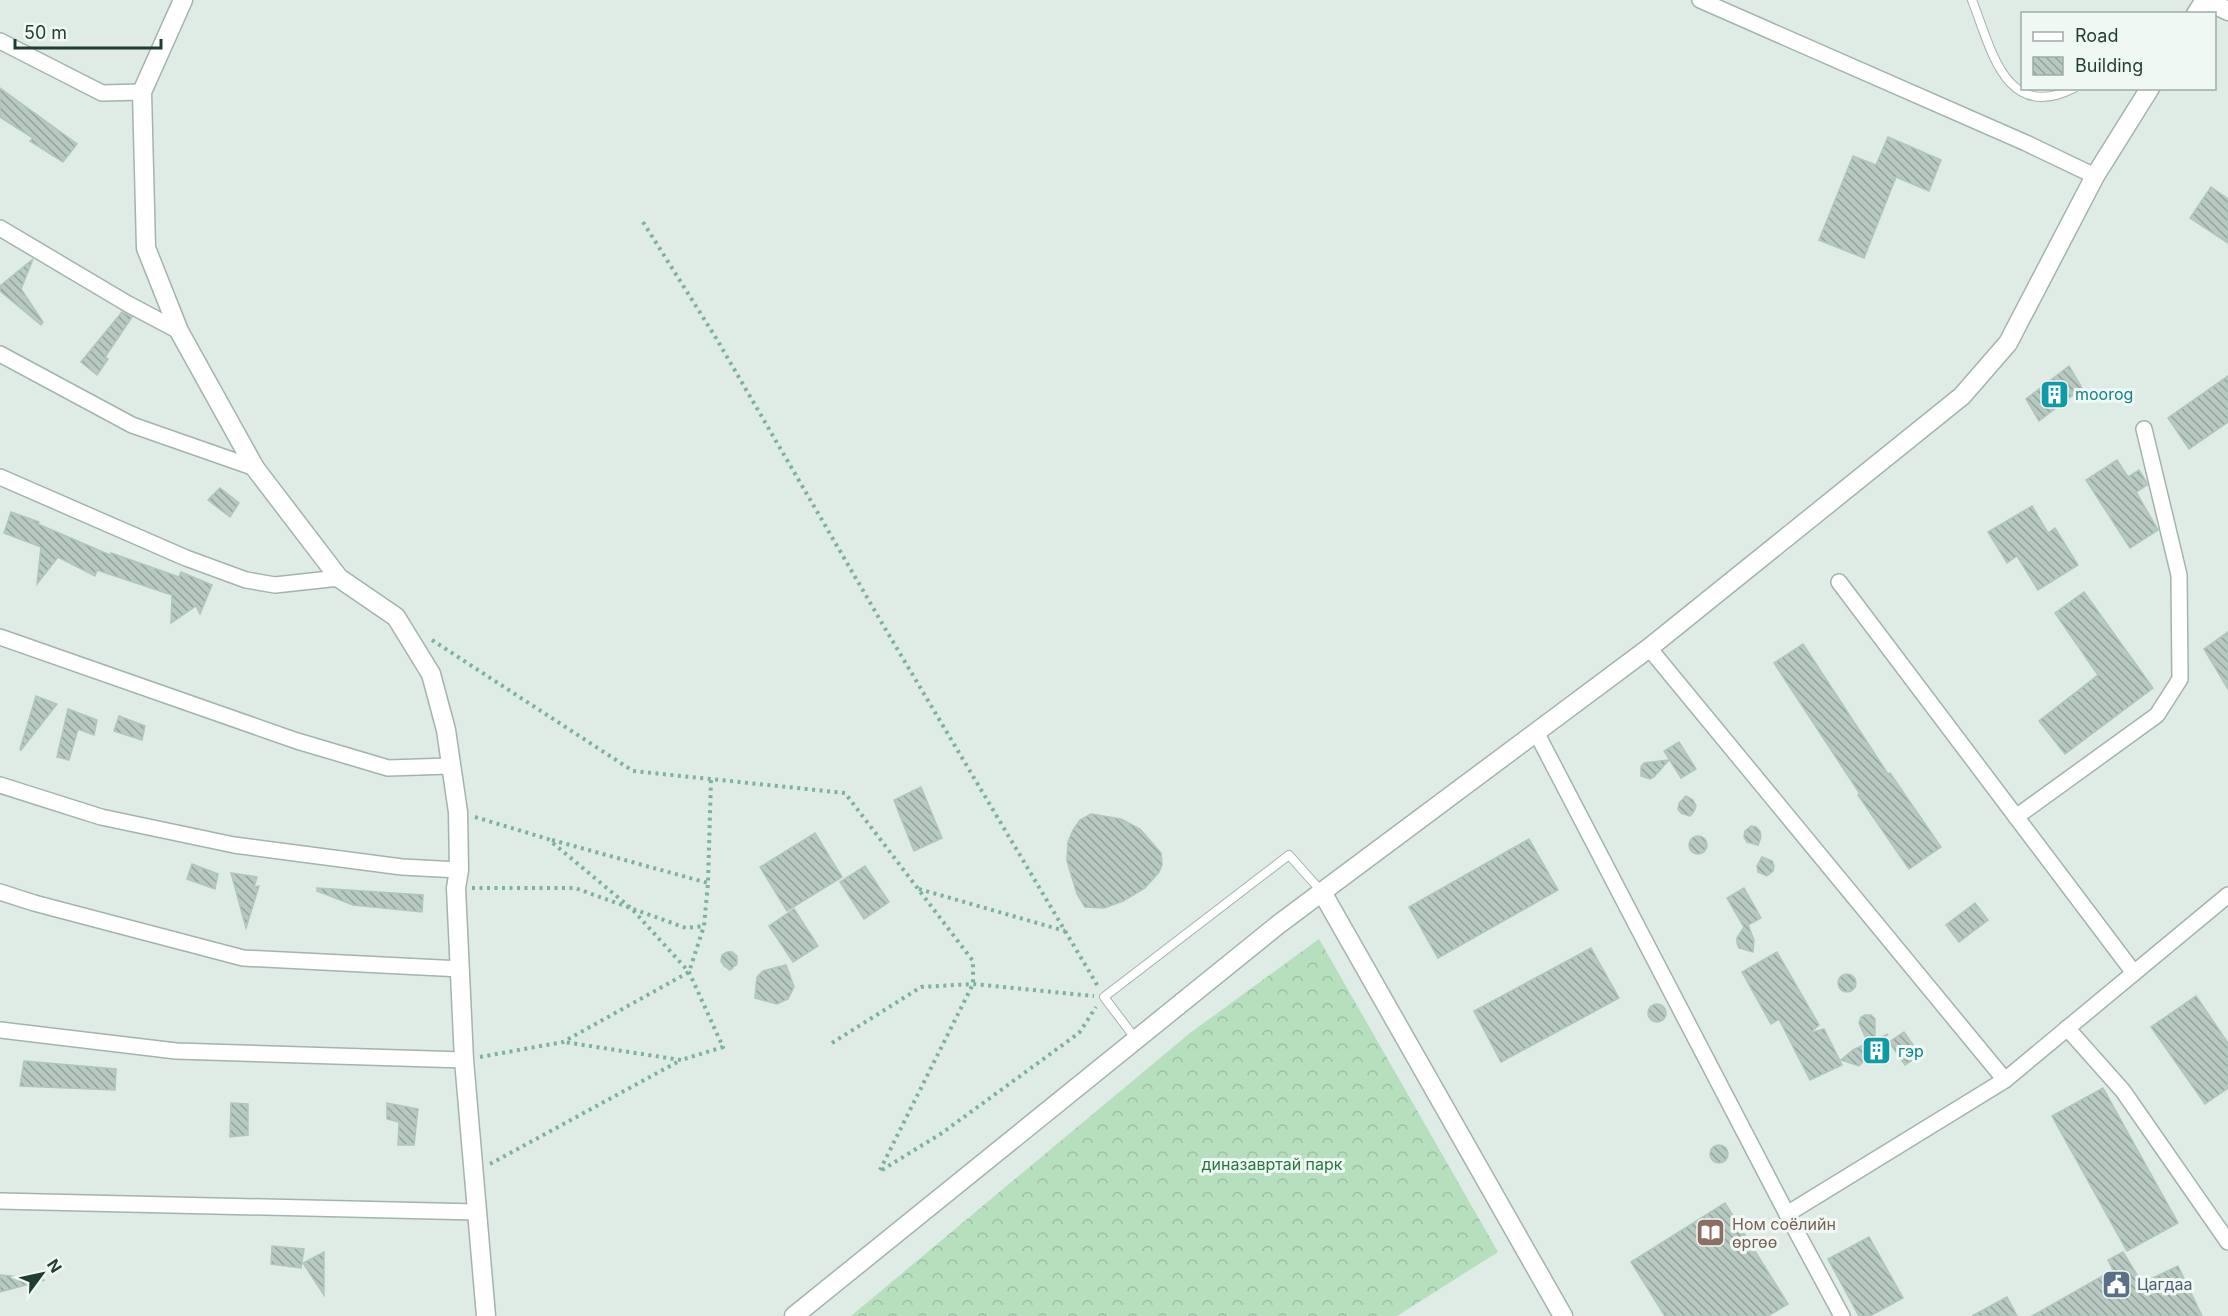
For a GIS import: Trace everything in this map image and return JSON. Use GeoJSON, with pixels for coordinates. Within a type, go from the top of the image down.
{"type":"FeatureCollection","features":[{"type":"Feature","properties":{"kind":"street"},"geometry":{"type":"LineString","coordinates":[[181,0],[142,92],[146,248],[179,331],[255,468],[339,578],[396,617],[431,674],[447,730],[450,766],[458,812],[459,870],[456,888],[464,1060],[486,1316]]}},
{"type":"Feature","properties":{"kind":"street"},"geometry":{"type":"LineString","coordinates":[[1700,0],[2026,143],[2095,176]]}},
{"type":"Feature","properties":{"kind":"street"},"geometry":{"type":"LineString","coordinates":[[2204,0],[2228,11]]}},
{"type":"Feature","properties":{"kind":"street"},"geometry":{"type":"LineString","coordinates":[[0,41],[102,93],[142,92]]}},
{"type":"Feature","properties":{"kind":"street"},"geometry":{"type":"LineString","coordinates":[[795,1316],[1322,892],[1649,648],[1962,396],[2008,343],[2095,176],[2147,90]]}},
{"type":"Feature","properties":{"kind":"street"},"geometry":{"type":"LineString","coordinates":[[0,228],[128,304],[179,331]]}},
{"type":"Feature","properties":{"kind":"street"},"geometry":{"type":"LineString","coordinates":[[0,354],[132,425],[255,468]]}},
{"type":"Feature","properties":{"kind":"street"},"geometry":{"type":"LineString","coordinates":[[2016,817],[2157,715],[2180,679],[2180,575],[2144,429]]}},
{"type":"Feature","properties":{"kind":"street"},"geometry":{"type":"LineString","coordinates":[[0,477],[186,558],[246,580],[275,585],[339,578]]}},
{"type":"Feature","properties":{"kind":"street"},"geometry":{"type":"LineString","coordinates":[[1839,582],[2134,973]]}},
{"type":"Feature","properties":{"kind":"street"},"geometry":{"type":"LineString","coordinates":[[0,637],[297,741],[388,768],[450,766]]}},
{"type":"Feature","properties":{"kind":"street"},"geometry":{"type":"LineString","coordinates":[[1649,648],[2005,1080]]}},
{"type":"Feature","properties":{"kind":"street"},"geometry":{"type":"LineString","coordinates":[[1536,732],[1786,1214],[1842,1316]]}},
{"type":"Feature","properties":{"kind":"street"},"geometry":{"type":"LineString","coordinates":[[0,785],[101,817],[234,845],[402,867],[459,870]]}},
{"type":"Feature","properties":{"kind":"street"},"geometry":{"type":"LineString","coordinates":[[0,892],[243,958],[461,969]]}},
{"type":"Feature","properties":{"kind":"street"},"geometry":{"type":"LineString","coordinates":[[1322,892],[1563,1316]]}},
{"type":"Feature","properties":{"kind":"street"},"geometry":{"type":"LineString","coordinates":[[1786,1214],[2005,1080],[2228,895]]}},
{"type":"Feature","properties":{"kind":"street"},"geometry":{"type":"LineString","coordinates":[[2067,1029],[2123,1091],[2228,1242]]}},
{"type":"Feature","properties":{"kind":"street"},"geometry":{"type":"LineString","coordinates":[[0,1030],[176,1051],[464,1060]]}},
{"type":"Feature","properties":{"kind":"street"},"geometry":{"type":"LineString","coordinates":[[0,1201],[477,1212]]}},
{"type":"Feature","properties":{"kind":"lane"},"geometry":{"type":"LineString","coordinates":[[1972,0],[1996,63],[2010,84],[2032,97],[2059,96],[2070,90]]}},
{"type":"Feature","properties":{"kind":"lane"},"geometry":{"type":"LineString","coordinates":[[1136,1040],[1104,997],[1289,855],[1322,892]]}},
{"type":"Feature","properties":{"kind":"path"},"geometry":{"type":"LineString","coordinates":[[643,222],[716,338],[1104,997]]}},
{"type":"Feature","properties":{"kind":"path"},"geometry":{"type":"LineString","coordinates":[[426,636],[633,771],[845,793],[973,962],[973,984],[880,1170],[942,1133],[1079,1033],[1104,997]]}},
{"type":"Feature","properties":{"kind":"path"},"geometry":{"type":"LineString","coordinates":[[564,1042],[689,972],[704,926],[708,883],[711,779]]}},
{"type":"Feature","properties":{"kind":"path"},"geometry":{"type":"LineString","coordinates":[[458,812],[708,883]]}},
{"type":"Feature","properties":{"kind":"path"},"geometry":{"type":"LineString","coordinates":[[474,1173],[681,1060],[723,1047],[689,972],[632,909],[548,839]]}},
{"type":"Feature","properties":{"kind":"path"},"geometry":{"type":"LineString","coordinates":[[456,888],[575,888],[686,928],[704,926]]}},
{"type":"Feature","properties":{"kind":"path"},"geometry":{"type":"LineString","coordinates":[[918,888],[1066,931]]}},
{"type":"Feature","properties":{"kind":"path"},"geometry":{"type":"LineString","coordinates":[[832,1043],[921,987],[973,984],[1104,997]]}},
{"type":"Feature","properties":{"kind":"path"},"geometry":{"type":"LineString","coordinates":[[464,1060],[564,1042],[681,1060]]}},
{"type":"Feature","properties":{"kind":"green space","name":"диназавртай парк"},"geometry":{"type":"Polygon","coordinates":[[[1319,939],[1498,1252],[1397,1316],[851,1316],[1190,1033],[1319,939]]]}},
{"type":"Feature","properties":{"kind":"building"},"geometry":{"type":"Polygon","coordinates":[[[0,88],[77,144],[63,162],[30,141],[33,138],[0,117],[0,88]]]}},
{"type":"Feature","properties":{"kind":"building"},"geometry":{"type":"Polygon","coordinates":[[[1888,137],[1941,160],[1929,191],[1896,177],[1864,258],[1819,240],[1853,156],[1876,165],[1888,137]]]}},
{"type":"Feature","properties":{"kind":"building"},"geometry":{"type":"Polygon","coordinates":[[[2211,187],[2228,199],[2228,243],[2190,218],[2211,187]]]}},
{"type":"Feature","properties":{"kind":"building"},"geometry":{"type":"Polygon","coordinates":[[[33,259],[21,289],[43,322],[41,325],[0,291],[0,286],[33,259]]]}},
{"type":"Feature","properties":{"kind":"building"},"geometry":{"type":"Polygon","coordinates":[[[122,312],[132,317],[105,357],[108,359],[97,375],[81,362],[122,312]]]}},
{"type":"Feature","properties":{"kind":"building","name":"moorog"},"geometry":{"type":"Polygon","coordinates":[[[2069,366],[2082,388],[2039,421],[2026,399],[2069,366]]]}},
{"type":"Feature","properties":{"kind":"building"},"geometry":{"type":"Polygon","coordinates":[[[2228,376],[2228,422],[2189,449],[2168,418],[2228,376]]]}},
{"type":"Feature","properties":{"kind":"building"},"geometry":{"type":"Polygon","coordinates":[[[2117,460],[2128,477],[2139,470],[2147,483],[2136,492],[2158,530],[2130,548],[2086,480],[2117,460]]]}},
{"type":"Feature","properties":{"kind":"building"},"geometry":{"type":"Polygon","coordinates":[[[220,488],[239,503],[230,517],[208,500],[220,488]]]}},
{"type":"Feature","properties":{"kind":"building"},"geometry":{"type":"Polygon","coordinates":[[[2032,506],[2048,533],[2055,528],[2078,565],[2038,590],[2017,556],[2007,563],[1988,532],[2032,506]]]}},
{"type":"Feature","properties":{"kind":"building"},"geometry":{"type":"Polygon","coordinates":[[[11,512],[39,522],[38,524],[110,555],[111,553],[179,577],[181,572],[212,585],[200,614],[196,606],[171,623],[172,595],[97,570],[95,576],[58,557],[37,584],[41,547],[4,533],[11,512]]]}},
{"type":"Feature","properties":{"kind":"building"},"geometry":{"type":"Polygon","coordinates":[[[2084,592],[2153,688],[2065,754],[2039,721],[2098,675],[2055,613],[2084,592]]]}},
{"type":"Feature","properties":{"kind":"building"},"geometry":{"type":"Polygon","coordinates":[[[2228,632],[2228,689],[2204,649],[2228,632]]]}},
{"type":"Feature","properties":{"kind":"building"},"geometry":{"type":"Polygon","coordinates":[[[1803,644],[1888,774],[1890,773],[1941,847],[1909,869],[1858,795],[1860,794],[1774,663],[1803,644]]]}},
{"type":"Feature","properties":{"kind":"building"},"geometry":{"type":"Polygon","coordinates":[[[36,696],[57,704],[21,750],[20,749],[36,696]]]}},
{"type":"Feature","properties":{"kind":"building"},"geometry":{"type":"Polygon","coordinates":[[[68,709],[97,720],[94,735],[78,729],[69,760],[57,757],[68,709]]]}},
{"type":"Feature","properties":{"kind":"building"},"geometry":{"type":"Polygon","coordinates":[[[119,716],[145,726],[142,740],[114,731],[119,716]]]}},
{"type":"Feature","properties":{"kind":"building"},"geometry":{"type":"Polygon","coordinates":[[[1679,742],[1696,769],[1681,778],[1664,751],[1679,742]]]}},
{"type":"Feature","properties":{"kind":"building"},"geometry":{"type":"Polygon","coordinates":[[[1669,760],[1654,777],[1650,779],[1641,776],[1641,767],[1644,763],[1669,760]]]}},
{"type":"Feature","properties":{"kind":"building"},"geometry":{"type":"Polygon","coordinates":[[[921,787],[942,838],[914,851],[894,800],[921,787]]]}},
{"type":"Feature","properties":{"kind":"building"},"geometry":{"type":"Polygon","coordinates":[[[1686,796],[1693,800],[1696,806],[1690,816],[1681,813],[1678,809],[1679,803],[1686,796]]]}},
{"type":"Feature","properties":{"kind":"building"},"geometry":{"type":"Polygon","coordinates":[[[1091,814],[1121,819],[1140,829],[1161,853],[1162,865],[1159,872],[1145,888],[1123,901],[1104,908],[1085,907],[1077,894],[1067,861],[1068,842],[1073,830],[1080,820],[1091,814]]]}},
{"type":"Feature","properties":{"kind":"building"},"geometry":{"type":"Polygon","coordinates":[[[1751,826],[1760,831],[1761,837],[1758,845],[1747,842],[1744,837],[1745,831],[1751,826]]]}},
{"type":"Feature","properties":{"kind":"building"},"geometry":{"type":"Polygon","coordinates":[[[815,833],[842,877],[787,911],[760,867],[815,833]]]}},
{"type":"Feature","properties":{"kind":"building"},"geometry":{"type":"Polygon","coordinates":[[[1698,836],[1704,839],[1707,845],[1704,851],[1698,854],[1692,851],[1689,845],[1692,839],[1698,836]]]}},
{"type":"Feature","properties":{"kind":"building"},"geometry":{"type":"Polygon","coordinates":[[[1529,839],[1558,890],[1438,958],[1409,907],[1529,839]]]}},
{"type":"Feature","properties":{"kind":"building"},"geometry":{"type":"Polygon","coordinates":[[[1762,857],[1772,861],[1774,866],[1773,871],[1767,876],[1758,872],[1757,866],[1762,857]]]}},
{"type":"Feature","properties":{"kind":"building"},"geometry":{"type":"Polygon","coordinates":[[[192,864],[218,874],[215,889],[187,879],[192,864]]]}},
{"type":"Feature","properties":{"kind":"building"},"geometry":{"type":"Polygon","coordinates":[[[865,866],[889,902],[864,919],[840,882],[865,866]]]}},
{"type":"Feature","properties":{"kind":"building"},"geometry":{"type":"Polygon","coordinates":[[[231,873],[257,877],[254,887],[259,886],[246,928],[231,873]]]}},
{"type":"Feature","properties":{"kind":"building"},"geometry":{"type":"Polygon","coordinates":[[[317,888],[423,895],[422,912],[353,905],[317,891],[317,888]]]}},
{"type":"Feature","properties":{"kind":"building"},"geometry":{"type":"Polygon","coordinates":[[[1744,888],[1761,918],[1748,925],[1754,940],[1753,952],[1739,948],[1737,938],[1744,927],[1727,898],[1744,888]]]}},
{"type":"Feature","properties":{"kind":"building"},"geometry":{"type":"Polygon","coordinates":[[[1975,903],[1988,920],[1959,942],[1946,925],[1975,903]]]}},
{"type":"Feature","properties":{"kind":"building"},"geometry":{"type":"Polygon","coordinates":[[[794,909],[818,946],[793,962],[769,926],[794,909]]]}},
{"type":"Feature","properties":{"kind":"building"},"geometry":{"type":"Polygon","coordinates":[[[1591,948],[1619,998],[1501,1062],[1474,1011],[1591,948]]]}},
{"type":"Feature","properties":{"kind":"building"},"geometry":{"type":"Polygon","coordinates":[[[732,952],[737,956],[737,964],[730,970],[721,961],[722,955],[732,952]]]}},
{"type":"Feature","properties":{"kind":"building"},"geometry":{"type":"Polygon","coordinates":[[[1777,952],[1819,1025],[1810,1033],[1824,1029],[1842,1065],[1810,1080],[1779,1019],[1771,1024],[1742,972],[1777,952]]]}},
{"type":"Feature","properties":{"kind":"building"},"geometry":{"type":"Polygon","coordinates":[[[786,965],[794,987],[788,999],[777,1004],[755,998],[757,977],[763,971],[786,965]]]}},
{"type":"Feature","properties":{"kind":"building"},"geometry":{"type":"Polygon","coordinates":[[[1847,974],[1853,977],[1856,983],[1853,989],[1847,992],[1841,989],[1838,983],[1841,977],[1847,974]]]}},
{"type":"Feature","properties":{"kind":"building"},"geometry":{"type":"Polygon","coordinates":[[[2196,996],[2228,1043],[2228,1088],[2205,1104],[2151,1027],[2196,996]]]}},
{"type":"Feature","properties":{"kind":"building"},"geometry":{"type":"Polygon","coordinates":[[[1657,1004],[1663,1007],[1666,1013],[1663,1019],[1657,1022],[1651,1019],[1648,1013],[1651,1007],[1657,1004]]]}},
{"type":"Feature","properties":{"kind":"building"},"geometry":{"type":"Polygon","coordinates":[[[1871,1015],[1875,1019],[1875,1040],[1888,1034],[1875,1049],[1874,1057],[1872,1052],[1859,1066],[1841,1060],[1853,1050],[1868,1043],[1859,1023],[1861,1017],[1871,1015]]]}},
{"type":"Feature","properties":{"kind":"building"},"geometry":{"type":"Polygon","coordinates":[[[1904,1032],[1920,1055],[1905,1065],[1889,1042],[1904,1032]]]}},
{"type":"Feature","properties":{"kind":"building"},"geometry":{"type":"Polygon","coordinates":[[[24,1061],[116,1069],[115,1090],[20,1086],[24,1061]]]}},
{"type":"Feature","properties":{"kind":"building"},"geometry":{"type":"Polygon","coordinates":[[[2103,1088],[2178,1223],[2127,1251],[2052,1116],[2103,1088]]]}},
{"type":"Feature","properties":{"kind":"building"},"geometry":{"type":"Polygon","coordinates":[[[231,1103],[248,1104],[248,1135],[230,1137],[231,1103]]]}},
{"type":"Feature","properties":{"kind":"building"},"geometry":{"type":"Polygon","coordinates":[[[387,1103],[418,1109],[414,1145],[398,1145],[399,1122],[387,1119],[387,1103]]]}},
{"type":"Feature","properties":{"kind":"building"},"geometry":{"type":"Polygon","coordinates":[[[1719,1145],[1725,1148],[1728,1154],[1725,1160],[1719,1163],[1713,1160],[1710,1154],[1713,1148],[1719,1145]]]}},
{"type":"Feature","properties":{"kind":"building","name":"Ном соёлийн өргөө"},"geometry":{"type":"Polygon","coordinates":[[[1725,1203],[1788,1304],[1768,1316],[1665,1316],[1631,1262],[1725,1203]]]}},
{"type":"Feature","properties":{"kind":"building"},"geometry":{"type":"Polygon","coordinates":[[[1869,1237],[1903,1298],[1870,1316],[1859,1316],[1828,1259],[1869,1237]]]}},
{"type":"Feature","properties":{"kind":"building"},"geometry":{"type":"Polygon","coordinates":[[[272,1246],[304,1249],[301,1268],[271,1264],[272,1246]]]}},
{"type":"Feature","properties":{"kind":"building"},"geometry":{"type":"Polygon","coordinates":[[[324,1252],[324,1295],[303,1263],[324,1252]]]}},
{"type":"Feature","properties":{"kind":"building","name":"Цагдаа"},"geometry":{"type":"Polygon","coordinates":[[[2123,1252],[2142,1283],[2178,1266],[2202,1316],[2032,1316],[2113,1270],[2108,1260],[2123,1252]]]}},
{"type":"Feature","properties":{"kind":"building"},"geometry":{"type":"Polygon","coordinates":[[[0,1275],[43,1279],[44,1280],[0,1292],[0,1275]]]}},
{"type":"Feature","properties":{"kind":"building"},"geometry":{"type":"Polygon","coordinates":[[[2007,1297],[2017,1316],[1972,1316],[2007,1297]]]}},
{"type":"Feature","properties":{"kind":"place","name":"moorog"},"geometry":{"type":"Point","coordinates":[2054,394]}},
{"type":"Feature","properties":{"kind":"place","name":"гэр"},"geometry":{"type":"Point","coordinates":[1877,1051]}},
{"type":"Feature","properties":{"kind":"place","name":"Ном соёлийн өргөө"},"geometry":{"type":"Point","coordinates":[1711,1233]}},
{"type":"Feature","properties":{"kind":"place","name":"Цагдаа"},"geometry":{"type":"Point","coordinates":[2116,1284]}}]}
